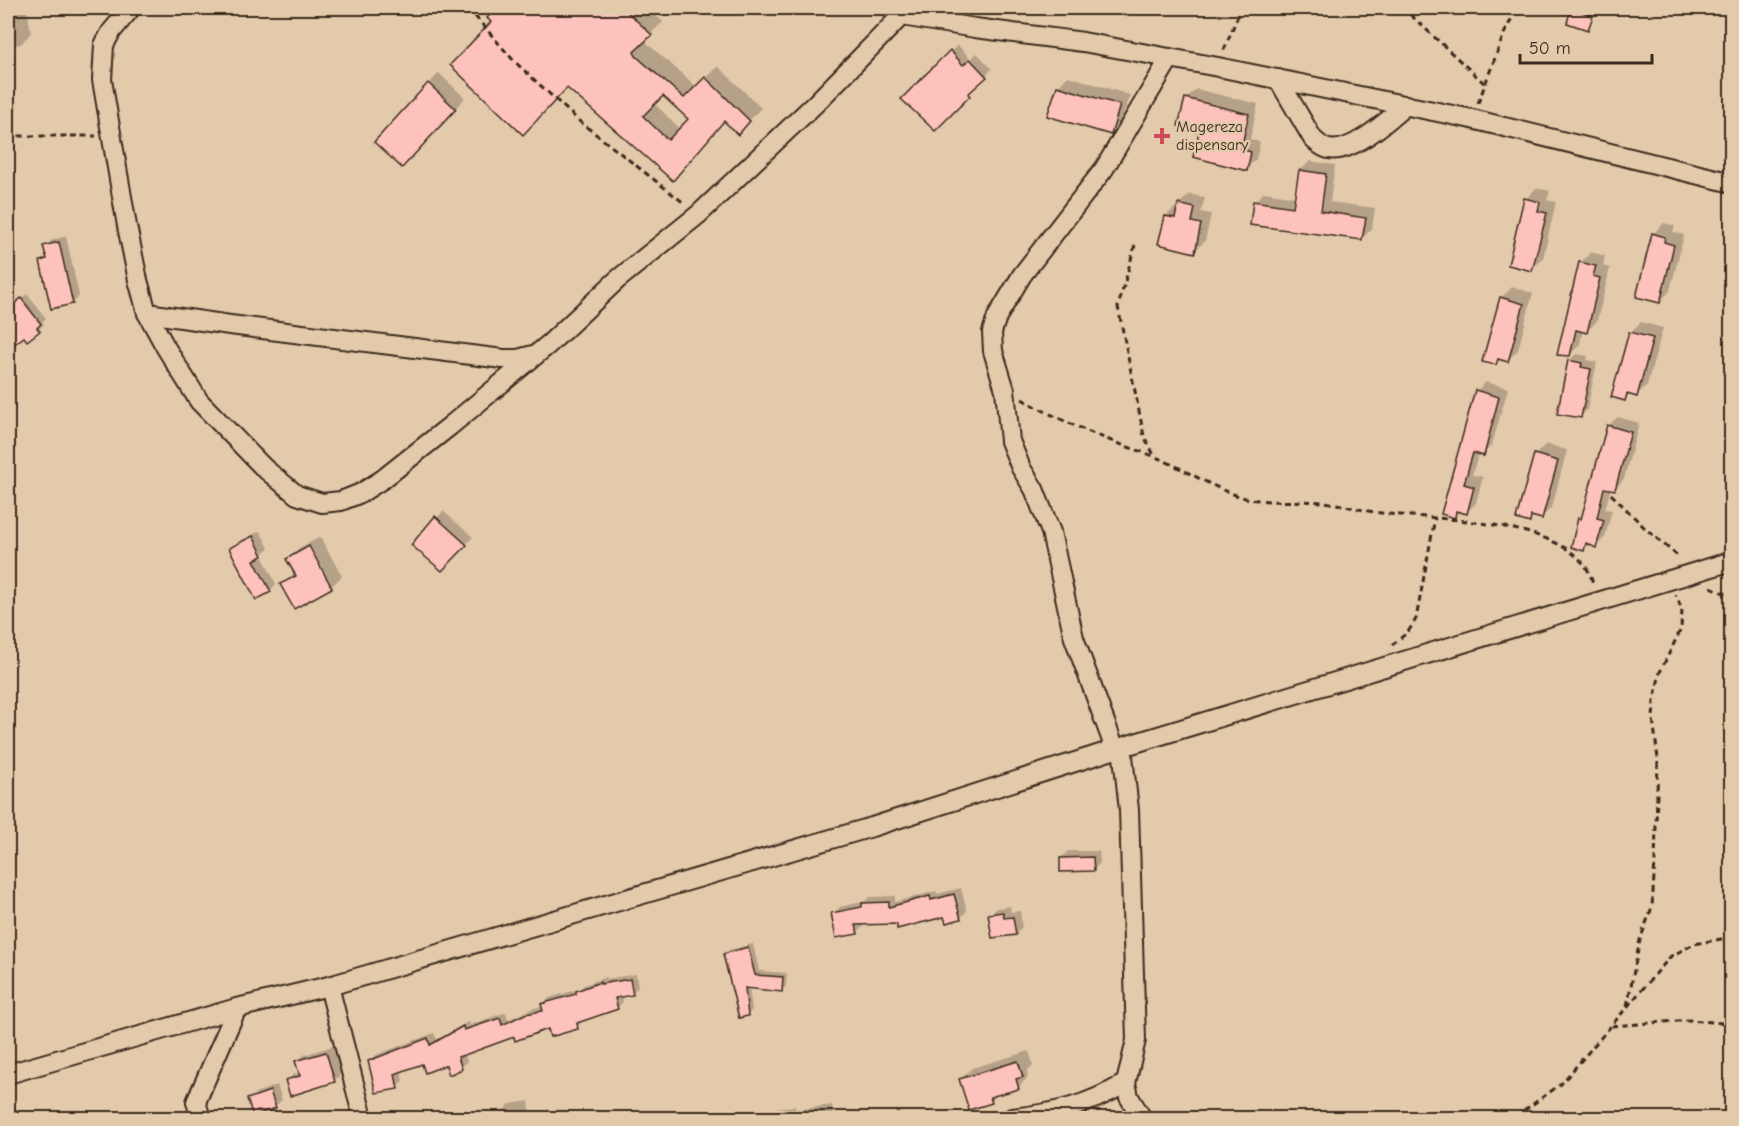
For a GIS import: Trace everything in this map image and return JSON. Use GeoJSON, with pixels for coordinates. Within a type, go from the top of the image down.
{"type":"FeatureCollection","features":[{"type":"Feature","properties":{"kind":"street"},"geometry":{"type":"LineString","coordinates":[[131,8],[111,32],[104,45],[102,80],[127,226],[147,312],[199,401],[264,468],[297,495],[322,503],[341,501],[361,493],[383,479],[535,355],[617,280],[699,214],[816,103],[906,12],[975,28],[1083,42],[1406,105],[1731,183]]}},
{"type":"Feature","properties":{"kind":"street"},"geometry":{"type":"LineString","coordinates":[[1142,1119],[1129,1097],[1126,1083],[1136,1040],[1129,810],[1118,748],[1074,638],[1051,532],[1034,489],[1012,450],[1005,390],[992,341],[993,326],[1013,289],[1104,169],[1170,58]]}},
{"type":"Feature","properties":{"kind":"street"},"geometry":{"type":"LineString","coordinates":[[1278,79],[1313,139],[1330,150],[1355,143],[1406,105]]}},
{"type":"Feature","properties":{"kind":"street"},"geometry":{"type":"LineString","coordinates":[[147,312],[230,325],[486,357],[518,359],[535,355]]}},
{"type":"Feature","properties":{"kind":"street"},"geometry":{"type":"LineString","coordinates":[[8,1074],[237,1008],[329,986],[872,826],[1118,748],[1731,561]]}},
{"type":"Feature","properties":{"kind":"street"},"geometry":{"type":"LineString","coordinates":[[329,986],[363,1119]]}},
{"type":"Feature","properties":{"kind":"street"},"geometry":{"type":"LineString","coordinates":[[201,1119],[196,1102],[237,1008]]}},
{"type":"Feature","properties":{"kind":"street"},"geometry":{"type":"LineString","coordinates":[[1012,1119],[1078,1107],[1126,1083]]}},
{"type":"Feature","properties":{"kind":"path"},"geometry":{"type":"LineString","coordinates":[[468,8],[514,61],[579,121],[699,214]]}},
{"type":"Feature","properties":{"kind":"path"},"geometry":{"type":"LineString","coordinates":[[1218,67],[1241,8]]}},
{"type":"Feature","properties":{"kind":"path"},"geometry":{"type":"LineString","coordinates":[[1403,8],[1485,84]]}},
{"type":"Feature","properties":{"kind":"path"},"geometry":{"type":"LineString","coordinates":[[1472,119],[1504,34],[1517,8]]}},
{"type":"Feature","properties":{"kind":"path"},"geometry":{"type":"LineString","coordinates":[[8,136],[113,136]]}},
{"type":"Feature","properties":{"kind":"path"},"geometry":{"type":"LineString","coordinates":[[1135,245],[1118,307],[1144,436],[1155,456]]}},
{"type":"Feature","properties":{"kind":"path"},"geometry":{"type":"LineString","coordinates":[[1005,390],[1115,442],[1155,456],[1215,486],[1256,500],[1325,503],[1383,514],[1518,529],[1557,544],[1576,556],[1590,573],[1596,602]]}},
{"type":"Feature","properties":{"kind":"path"},"geometry":{"type":"LineString","coordinates":[[1611,494],[1647,530],[1674,552],[1691,573]]}},
{"type":"Feature","properties":{"kind":"path"},"geometry":{"type":"LineString","coordinates":[[1390,646],[1408,632],[1416,619],[1435,518]]}},
{"type":"Feature","properties":{"kind":"path"},"geometry":{"type":"LineString","coordinates":[[1627,1006],[1640,940],[1652,907],[1653,896],[1658,759],[1653,718],[1654,701],[1660,672],[1681,629],[1682,610],[1676,594],[1658,584]]}},
{"type":"Feature","properties":{"kind":"path"},"geometry":{"type":"LineString","coordinates":[[1517,1119],[1526,1109],[1561,1084],[1671,956],[1694,944],[1731,938]]}},
{"type":"Feature","properties":{"kind":"path"},"geometry":{"type":"LineString","coordinates":[[1612,1026],[1690,1020],[1731,1024]]}},
{"type":"Feature","properties":{"kind":"building"},"geometry":{"type":"Polygon","coordinates":[[[496,8],[623,8],[652,35],[634,52],[636,56],[684,98],[705,77],[750,121],[738,135],[724,121],[673,181],[567,88],[523,135],[450,65],[491,22],[487,18],[496,8]],[[663,96],[643,116],[668,140],[688,119],[663,96]]]}},
{"type":"Feature","properties":{"kind":"building"},"geometry":{"type":"Polygon","coordinates":[[[1571,8],[1593,16],[1588,30],[1567,23],[1571,8]]]}},
{"type":"Feature","properties":{"kind":"building"},"geometry":{"type":"Polygon","coordinates":[[[950,50],[963,65],[970,59],[987,77],[968,94],[970,96],[935,131],[901,99],[950,50]]]}},
{"type":"Feature","properties":{"kind":"building"},"geometry":{"type":"Polygon","coordinates":[[[428,83],[456,109],[402,168],[374,142],[428,83]]]}},
{"type":"Feature","properties":{"kind":"building"},"geometry":{"type":"Polygon","coordinates":[[[1057,86],[1120,105],[1111,135],[1047,116],[1057,86]]]}},
{"type":"Feature","properties":{"kind":"building"},"geometry":{"type":"Polygon","coordinates":[[[1185,98],[1249,114],[1241,149],[1251,152],[1247,171],[1193,157],[1199,132],[1178,126],[1185,98]]]}},
{"type":"Feature","properties":{"kind":"building"},"geometry":{"type":"Polygon","coordinates":[[[1299,170],[1326,174],[1321,211],[1366,218],[1362,240],[1250,225],[1253,201],[1293,207],[1299,170]]]}},
{"type":"Feature","properties":{"kind":"building"},"geometry":{"type":"Polygon","coordinates":[[[1524,198],[1540,202],[1538,211],[1547,213],[1532,271],[1508,265],[1524,198]]]}},
{"type":"Feature","properties":{"kind":"building"},"geometry":{"type":"Polygon","coordinates":[[[1178,204],[1195,208],[1192,222],[1201,224],[1195,253],[1158,244],[1165,216],[1175,218],[1178,204]]]}},
{"type":"Feature","properties":{"kind":"building"},"geometry":{"type":"Polygon","coordinates":[[[1652,233],[1665,237],[1664,242],[1674,245],[1660,303],[1636,297],[1652,233]]]}},
{"type":"Feature","properties":{"kind":"building"},"geometry":{"type":"Polygon","coordinates":[[[59,242],[73,304],[51,309],[40,261],[47,259],[43,246],[59,242]]]}},
{"type":"Feature","properties":{"kind":"building"},"geometry":{"type":"Polygon","coordinates":[[[1579,262],[1596,266],[1593,276],[1600,278],[1587,333],[1576,330],[1570,356],[1557,355],[1579,262]]]}},
{"type":"Feature","properties":{"kind":"building"},"geometry":{"type":"Polygon","coordinates":[[[1500,297],[1524,304],[1508,362],[1498,359],[1496,365],[1482,362],[1500,297]]]}},
{"type":"Feature","properties":{"kind":"building"},"geometry":{"type":"Polygon","coordinates":[[[21,298],[41,324],[37,328],[40,331],[27,341],[24,337],[8,349],[8,309],[21,298]]]}},
{"type":"Feature","properties":{"kind":"building"},"geometry":{"type":"Polygon","coordinates":[[[1629,332],[1653,338],[1637,397],[1627,394],[1625,401],[1611,397],[1629,332]]]}},
{"type":"Feature","properties":{"kind":"building"},"geometry":{"type":"Polygon","coordinates":[[[1568,360],[1582,363],[1581,367],[1591,369],[1581,418],[1557,414],[1568,360]]]}},
{"type":"Feature","properties":{"kind":"building"},"geometry":{"type":"Polygon","coordinates":[[[1475,390],[1499,397],[1484,456],[1473,453],[1464,484],[1474,487],[1467,514],[1456,511],[1455,518],[1441,514],[1475,390]]]}},
{"type":"Feature","properties":{"kind":"building"},"geometry":{"type":"Polygon","coordinates":[[[1607,425],[1631,432],[1615,490],[1604,488],[1597,518],[1604,520],[1596,548],[1586,543],[1584,551],[1571,547],[1607,425]]]}},
{"type":"Feature","properties":{"kind":"building"},"geometry":{"type":"Polygon","coordinates":[[[1534,454],[1558,461],[1542,519],[1531,516],[1530,523],[1516,519],[1534,454]]]}},
{"type":"Feature","properties":{"kind":"building"},"geometry":{"type":"Polygon","coordinates":[[[435,516],[467,545],[442,571],[411,545],[435,516]]]}},
{"type":"Feature","properties":{"kind":"building"},"geometry":{"type":"Polygon","coordinates":[[[253,536],[263,556],[254,560],[271,592],[256,600],[229,548],[253,536]]]}},
{"type":"Feature","properties":{"kind":"building"},"geometry":{"type":"Polygon","coordinates":[[[309,546],[332,588],[294,609],[280,584],[296,576],[286,559],[309,546]]]}},
{"type":"Feature","properties":{"kind":"building"},"geometry":{"type":"Polygon","coordinates":[[[1093,857],[1094,871],[1060,872],[1060,858],[1093,857]]]}},
{"type":"Feature","properties":{"kind":"building"},"geometry":{"type":"Polygon","coordinates":[[[954,894],[961,919],[946,923],[944,917],[897,929],[897,924],[856,925],[858,934],[836,938],[831,913],[862,907],[862,903],[889,902],[889,907],[930,896],[931,900],[954,894]]]}},
{"type":"Feature","properties":{"kind":"building"},"geometry":{"type":"Polygon","coordinates":[[[1003,912],[1004,918],[1013,917],[1016,935],[992,938],[988,914],[1003,912]]]}},
{"type":"Feature","properties":{"kind":"building"},"geometry":{"type":"Polygon","coordinates":[[[748,947],[755,975],[783,977],[782,992],[745,988],[748,1016],[739,1018],[723,954],[748,947]]]}},
{"type":"Feature","properties":{"kind":"building"},"geometry":{"type":"Polygon","coordinates":[[[630,979],[633,995],[615,998],[618,1009],[577,1023],[578,1029],[550,1037],[548,1029],[515,1041],[514,1037],[458,1057],[462,1069],[449,1075],[446,1065],[425,1073],[422,1064],[395,1074],[398,1089],[376,1093],[368,1061],[428,1038],[430,1045],[463,1026],[464,1030],[500,1018],[502,1025],[525,1014],[543,1011],[541,1004],[576,994],[576,991],[600,982],[600,984],[630,979]]]}},
{"type":"Feature","properties":{"kind":"building"},"geometry":{"type":"Polygon","coordinates":[[[326,1052],[335,1082],[290,1096],[285,1080],[300,1076],[295,1061],[326,1052]]]}},
{"type":"Feature","properties":{"kind":"building"},"geometry":{"type":"Polygon","coordinates":[[[1018,1061],[1023,1077],[1016,1079],[1019,1089],[990,1097],[992,1103],[969,1110],[959,1079],[1018,1061]]]}},
{"type":"Feature","properties":{"kind":"building"},"geometry":{"type":"Polygon","coordinates":[[[270,1091],[276,1108],[253,1116],[247,1099],[270,1091]]]}},
{"type":"Feature","properties":{"kind":"place","name":"Magereza dispensary"},"geometry":{"type":"Point","coordinates":[1162,136]}}]}
